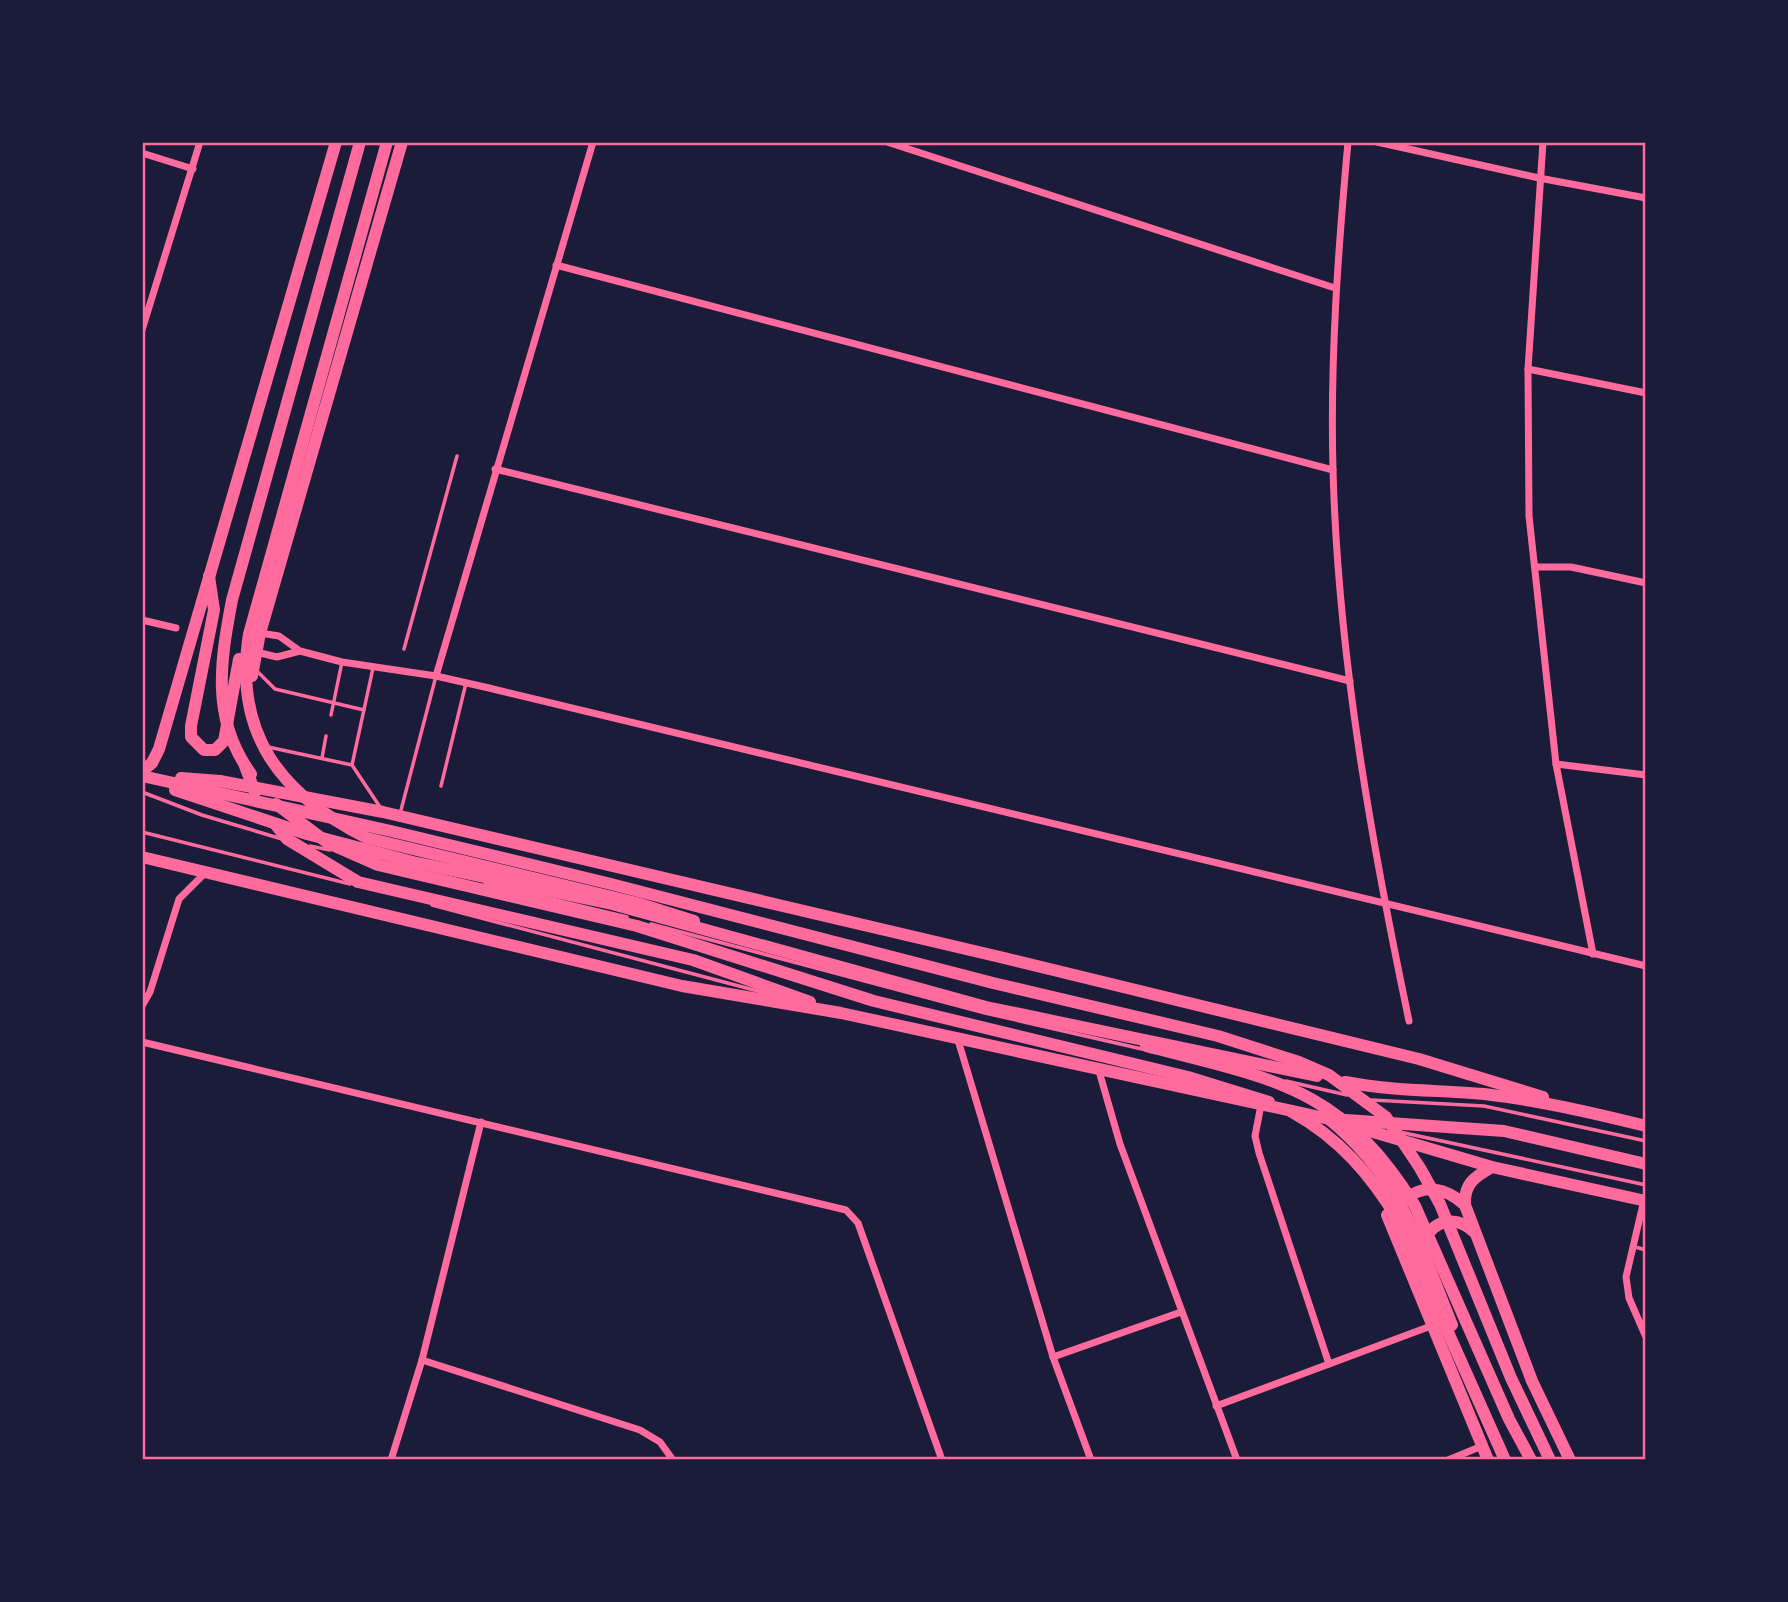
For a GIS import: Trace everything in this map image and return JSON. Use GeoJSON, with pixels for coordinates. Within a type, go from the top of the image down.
{"type":"FeatureCollection","features":[{"type":"Feature","properties":{"kind":"main road"},"geometry":{"type":"LineString","coordinates":[[142,775],[159,749],[336,142]]}},
{"type":"Feature","properties":{"kind":"main road"},"geometry":{"type":"LineString","coordinates":[[359,142],[232,600],[225,639],[220,686],[228,732],[262,807],[287,839],[358,882],[693,960],[841,1013]]}},
{"type":"Feature","properties":{"kind":"main road"},"geometry":{"type":"LineString","coordinates":[[387,142],[245,657],[244,683],[254,726],[273,761],[295,790],[337,823],[385,844],[637,903],[869,972],[1266,1077],[1303,1092],[1363,1136],[1404,1187],[1415,1206],[1509,1419],[1531,1460]]}},
{"type":"Feature","properties":{"kind":"main road"},"geometry":{"type":"LineString","coordinates":[[302,795],[267,747],[251,701],[253,667],[260,633],[402,142]]}},
{"type":"Feature","properties":{"kind":"main road"},"geometry":{"type":"LineString","coordinates":[[208,574],[214,610],[191,726],[191,737],[204,750],[215,750],[224,741],[246,626],[251,614],[273,593]]}},
{"type":"Feature","properties":{"kind":"main road"},"geometry":{"type":"LineString","coordinates":[[245,766],[276,804],[328,843],[358,859],[637,926],[874,1001],[1215,1084],[1294,1113],[1347,1152],[1385,1198],[1398,1220],[1508,1460]]}},
{"type":"Feature","properties":{"kind":"main road"},"geometry":{"type":"LineString","coordinates":[[142,775],[220,781],[383,812],[1419,1059],[1590,1112],[1646,1126]]}},
{"type":"Feature","properties":{"kind":"main road"},"geometry":{"type":"LineString","coordinates":[[142,775],[573,874],[993,983],[1266,1050],[1329,1075],[1386,1117],[1440,1204],[1511,1378],[1550,1460]]}},
{"type":"Feature","properties":{"kind":"main road"},"geometry":{"type":"LineString","coordinates":[[142,775],[307,834],[413,862],[611,904],[986,1007],[1380,1089],[1485,1094],[1590,1112]]}},
{"type":"Feature","properties":{"kind":"main road"},"geometry":{"type":"LineString","coordinates":[[142,857],[498,945],[682,986],[841,1013],[1329,1119],[1492,1167],[1645,1201]]}},
{"type":"Feature","properties":{"kind":"main road"},"geometry":{"type":"LineString","coordinates":[[1329,1119],[1364,1151],[1401,1202],[1508,1460]]}},
{"type":"Feature","properties":{"kind":"main road"},"geometry":{"type":"LineString","coordinates":[[1329,1119],[1504,1131],[1646,1164]]}},
{"type":"Feature","properties":{"kind":"main road"},"geometry":{"type":"LineString","coordinates":[[1364,1151],[1431,1326],[1488,1460]]}},
{"type":"Feature","properties":{"kind":"main road"},"geometry":{"type":"LineString","coordinates":[[1492,1167],[1474,1178],[1466,1187],[1465,1205],[1532,1381],[1570,1460]]}},
{"type":"Feature","properties":{"kind":"main road"},"geometry":{"type":"LineString","coordinates":[[1389,1220],[1401,1202],[1415,1193],[1439,1190],[1454,1196],[1465,1205]]}},
{"type":"Feature","properties":{"kind":"main road"},"geometry":{"type":"LineString","coordinates":[[1422,1250],[1426,1236],[1441,1223],[1462,1223],[1473,1231]]}},
{"type":"Feature","properties":{"kind":"street"},"geometry":{"type":"LineString","coordinates":[[142,330],[200,142]]}},
{"type":"Feature","properties":{"kind":"street"},"geometry":{"type":"LineString","coordinates":[[436,676],[593,142]]}},
{"type":"Feature","properties":{"kind":"street"},"geometry":{"type":"LineString","coordinates":[[887,142],[1335,288]]}},
{"type":"Feature","properties":{"kind":"street"},"geometry":{"type":"LineString","coordinates":[[1348,142],[1335,288],[1333,470],[1350,681],[1385,906],[1409,1021]]}},
{"type":"Feature","properties":{"kind":"street"},"geometry":{"type":"LineString","coordinates":[[1377,142],[1539,178],[1646,198]]}},
{"type":"Feature","properties":{"kind":"street"},"geometry":{"type":"LineString","coordinates":[[1543,142],[1528,369],[1529,516],[1556,764],[1594,954]]}},
{"type":"Feature","properties":{"kind":"street"},"geometry":{"type":"LineString","coordinates":[[142,153],[193,169]]}},
{"type":"Feature","properties":{"kind":"street"},"geometry":{"type":"LineString","coordinates":[[556,265],[1333,470]]}},
{"type":"Feature","properties":{"kind":"street"},"geometry":{"type":"LineString","coordinates":[[1528,369],[1646,393]]}},
{"type":"Feature","properties":{"kind":"street"},"geometry":{"type":"LineString","coordinates":[[495,469],[1350,681]]}},
{"type":"Feature","properties":{"kind":"street"},"geometry":{"type":"LineString","coordinates":[[1535,567],[1571,566],[1646,583]]}},
{"type":"Feature","properties":{"kind":"street"},"geometry":{"type":"LineString","coordinates":[[142,620],[176,628]]}},
{"type":"Feature","properties":{"kind":"street"},"geometry":{"type":"LineString","coordinates":[[260,633],[279,636],[300,651],[342,662],[436,676],[1385,906],[1646,966]]}},
{"type":"Feature","properties":{"kind":"street"},"geometry":{"type":"LineString","coordinates":[[256,652],[276,656],[300,651]]}},
{"type":"Feature","properties":{"kind":"street"},"geometry":{"type":"LineString","coordinates":[[1556,764],[1646,775]]}},
{"type":"Feature","properties":{"kind":"street"},"geometry":{"type":"LineString","coordinates":[[142,1006],[150,992],[179,899],[206,871]]}},
{"type":"Feature","properties":{"kind":"street"},"geometry":{"type":"LineString","coordinates":[[958,1040],[1053,1357],[1091,1460]]}},
{"type":"Feature","properties":{"kind":"street"},"geometry":{"type":"LineString","coordinates":[[142,1042],[846,1210],[858,1223],[942,1460]]}},
{"type":"Feature","properties":{"kind":"street"},"geometry":{"type":"LineString","coordinates":[[1099,1071],[1120,1144],[1237,1460]]}},
{"type":"Feature","properties":{"kind":"street"},"geometry":{"type":"LineString","coordinates":[[1261,1105],[1255,1136],[1259,1153],[1329,1364]]}},
{"type":"Feature","properties":{"kind":"street"},"geometry":{"type":"LineString","coordinates":[[391,1460],[422,1360],[481,1122]]}},
{"type":"Feature","properties":{"kind":"street"},"geometry":{"type":"LineString","coordinates":[[1645,1201],[1626,1278],[1646,1337]]}},
{"type":"Feature","properties":{"kind":"street"},"geometry":{"type":"LineString","coordinates":[[1053,1357],[1181,1312]]}},
{"type":"Feature","properties":{"kind":"street"},"geometry":{"type":"LineString","coordinates":[[1216,1406],[1431,1326]]}},
{"type":"Feature","properties":{"kind":"street"},"geometry":{"type":"LineString","coordinates":[[422,1360],[640,1430],[660,1442],[673,1460]]}},
{"type":"Feature","properties":{"kind":"street"},"geometry":{"type":"LineString","coordinates":[[1448,1460],[1482,1446]]}},
{"type":"Feature","properties":{"kind":"lane"},"geometry":{"type":"LineString","coordinates":[[404,649],[457,456]]}},
{"type":"Feature","properties":{"kind":"lane"},"geometry":{"type":"LineString","coordinates":[[331,715],[342,662]]}},
{"type":"Feature","properties":{"kind":"lane"},"geometry":{"type":"LineString","coordinates":[[253,667],[275,689],[364,710]]}},
{"type":"Feature","properties":{"kind":"lane"},"geometry":{"type":"LineString","coordinates":[[352,765],[373,668]]}},
{"type":"Feature","properties":{"kind":"lane"},"geometry":{"type":"LineString","coordinates":[[400,816],[436,676]]}},
{"type":"Feature","properties":{"kind":"lane"},"geometry":{"type":"LineString","coordinates":[[440,786],[466,683]]}},
{"type":"Feature","properties":{"kind":"lane"},"geometry":{"type":"LineString","coordinates":[[321,758],[326,736]]}},
{"type":"Feature","properties":{"kind":"lane"},"geometry":{"type":"LineString","coordinates":[[267,747],[352,765],[383,812]]}},
{"type":"Feature","properties":{"kind":"lane"},"geometry":{"type":"LineString","coordinates":[[142,792],[232,825],[607,912],[985,1013],[1381,1103],[1484,1107],[1646,1141]]}},
{"type":"Feature","properties":{"kind":"lane"},"geometry":{"type":"LineString","coordinates":[[142,832],[841,1013]]}},
{"type":"Feature","properties":{"kind":"lane"},"geometry":{"type":"LineString","coordinates":[[326,878],[319,874],[317,860],[332,850]]}},
{"type":"Feature","properties":{"kind":"lane"},"geometry":{"type":"LineString","coordinates":[[1329,1119],[1504,1152],[1646,1185]]}},
{"type":"Feature","properties":{"kind":"lane"},"geometry":{"type":"LineString","coordinates":[[1633,1246],[1646,1250]]}}]}
